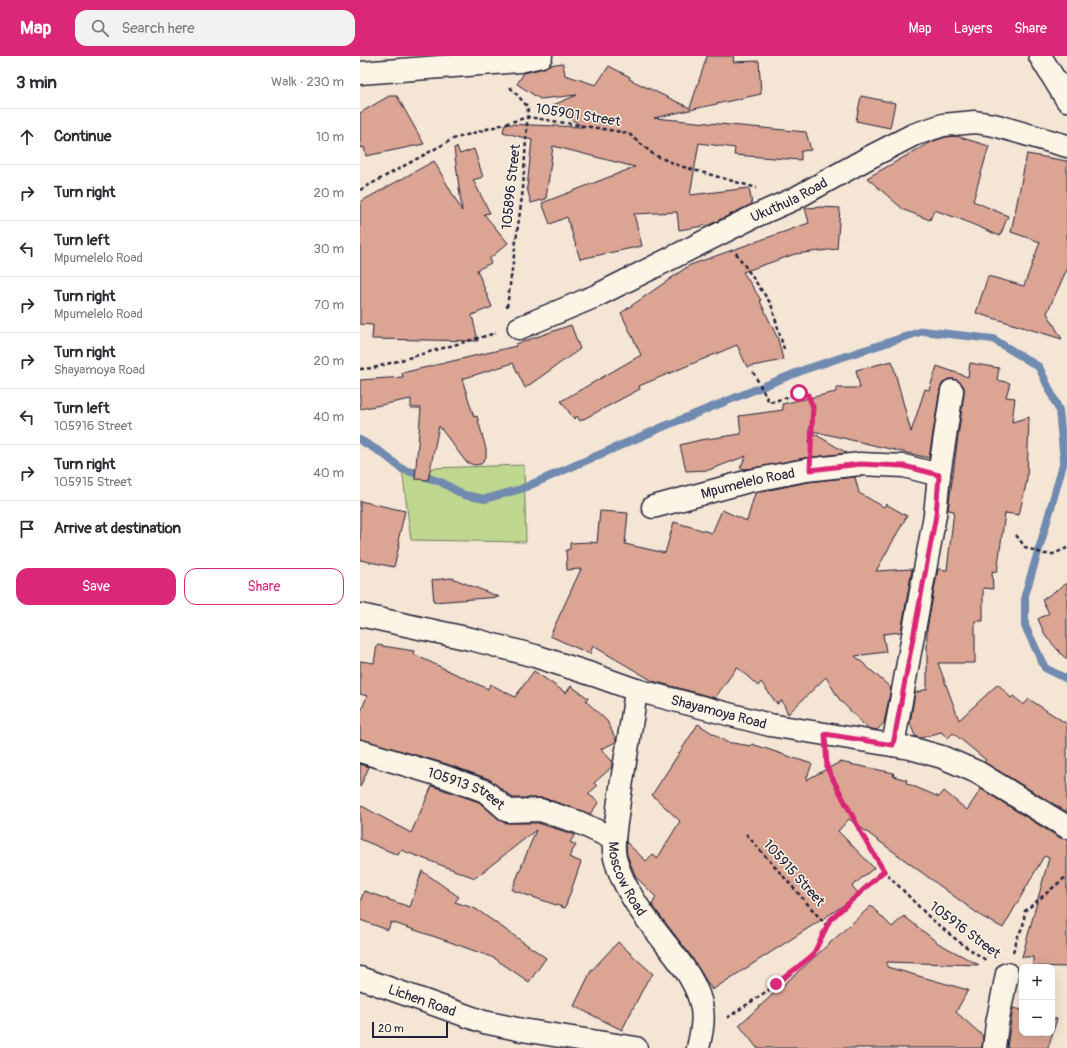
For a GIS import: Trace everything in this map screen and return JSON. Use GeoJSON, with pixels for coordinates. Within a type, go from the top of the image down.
{"type":"FeatureCollection","features":[{"type":"Feature","properties":{"kind":"street"},"geometry":{"type":"LineString","coordinates":[[360,73],[520,61],[541,56]]}},
{"type":"Feature","properties":{"kind":"street"},"geometry":{"type":"LineString","coordinates":[[1040,56],[1067,100]]}},
{"type":"Feature","properties":{"kind":"street","name":"Ukuthula Road"},"geometry":{"type":"LineString","coordinates":[[519,328],[596,296],[753,217],[794,199],[868,158],[914,135],[943,125],[975,122],[994,125],[1067,146]]}},
{"type":"Feature","properties":{"kind":"street"},"geometry":{"type":"LineString","coordinates":[[893,745],[936,515],[939,475],[952,391]]}},
{"type":"Feature","properties":{"kind":"street","name":"Mpumelelo Road"},"geometry":{"type":"LineString","coordinates":[[653,507],[749,481],[810,470],[860,464],[904,466],[939,475]]}},
{"type":"Feature","properties":{"kind":"street","name":"Shayamoya Road"},"geometry":{"type":"LineString","coordinates":[[360,614],[475,640],[535,656],[636,690],[770,725],[910,748],[942,757],[977,772],[1067,827]]}},
{"type":"Feature","properties":{"kind":"street","name":"Moscow Road"},"geometry":{"type":"LineString","coordinates":[[636,690],[619,794],[614,838],[615,857],[622,878],[632,896],[662,939],[678,958],[696,988],[702,1009],[702,1026],[698,1048]]}},
{"type":"Feature","properties":{"kind":"street","name":"105913 Street"},"geometry":{"type":"LineString","coordinates":[[360,751],[443,776],[484,791],[508,811],[540,810],[578,822],[614,838]]}},
{"type":"Feature","properties":{"kind":"street"},"geometry":{"type":"LineString","coordinates":[[994,1048],[1007,974]]}},
{"type":"Feature","properties":{"kind":"street","name":"Lichen Road"},"geometry":{"type":"LineString","coordinates":[[360,978],[484,1022],[572,1043],[636,1048]]}},
{"type":"Feature","properties":{"kind":"path","name":"105896 Street"},"geometry":{"type":"LineString","coordinates":[[488,63],[528,107],[523,189],[505,322],[519,328]]}},
{"type":"Feature","properties":{"kind":"path","name":"105901 Street"},"geometry":{"type":"LineString","coordinates":[[360,190],[453,139],[528,117],[628,133],[654,155],[680,166],[794,199]]}},
{"type":"Feature","properties":{"kind":"path"},"geometry":{"type":"LineString","coordinates":[[722,233],[771,304],[784,349]]}},
{"type":"Feature","properties":{"kind":"path"},"geometry":{"type":"LineString","coordinates":[[360,369],[373,368],[519,328]]}},
{"type":"Feature","properties":{"kind":"path"},"geometry":{"type":"LineString","coordinates":[[752,372],[769,402],[777,401],[799,393],[808,395],[813,407],[810,470]]}},
{"type":"Feature","properties":{"kind":"path"},"geometry":{"type":"LineString","coordinates":[[1016,535],[1025,547],[1044,554],[1053,554],[1067,548]]}},
{"type":"Feature","properties":{"kind":"path","name":"105916 Street"},"geometry":{"type":"LineString","coordinates":[[825,734],[827,768],[863,836],[884,871],[930,918],[958,941],[1007,974]]}},
{"type":"Feature","properties":{"kind":"path","name":"105915 Street"},"geometry":{"type":"LineString","coordinates":[[746,834],[827,926]]}},
{"type":"Feature","properties":{"kind":"path","name":"105915 Street"},"geometry":{"type":"LineString","coordinates":[[702,1026],[725,1019],[782,980],[813,955],[830,920],[884,871]]}},
{"type":"Feature","properties":{"kind":"path"},"geometry":{"type":"LineString","coordinates":[[1007,974],[1018,936],[1023,926],[1025,911],[1067,876]]}},
{"type":"Feature","properties":{"kind":"green space"},"geometry":{"type":"Polygon","coordinates":[[[524,465],[526,542],[411,540],[402,469],[524,465]]]}},
{"type":"Feature","properties":{"kind":"building"},"geometry":{"type":"Polygon","coordinates":[[[707,56],[734,56],[733,62],[759,61],[761,94],[654,118],[806,132],[811,150],[801,151],[801,160],[734,155],[735,148],[699,143],[690,195],[749,188],[752,204],[709,225],[679,230],[677,212],[634,214],[642,246],[580,259],[567,217],[550,224],[542,203],[635,167],[553,146],[546,199],[531,203],[527,188],[532,140],[503,132],[505,124],[583,127],[551,106],[577,95],[540,99],[517,84],[524,73],[544,68],[549,65],[563,63],[565,75],[596,85],[609,66],[630,77],[629,79],[690,108],[707,56]]]}},
{"type":"Feature","properties":{"kind":"building"},"geometry":{"type":"Polygon","coordinates":[[[389,96],[397,96],[424,144],[366,156],[364,147],[360,148],[360,113],[389,96]]]}},
{"type":"Feature","properties":{"kind":"building"},"geometry":{"type":"Polygon","coordinates":[[[861,96],[895,103],[890,128],[856,121],[861,96]]]}},
{"type":"Feature","properties":{"kind":"building"},"geometry":{"type":"Polygon","coordinates":[[[956,136],[989,146],[973,201],[1008,216],[1000,236],[934,210],[930,220],[904,210],[867,178],[931,142],[946,137],[956,136]]]}},
{"type":"Feature","properties":{"kind":"building"},"geometry":{"type":"Polygon","coordinates":[[[457,147],[460,154],[474,149],[483,177],[473,180],[490,213],[484,214],[508,243],[489,259],[491,263],[477,270],[492,307],[472,315],[478,341],[372,339],[373,325],[360,324],[360,202],[434,161],[462,211],[454,148],[457,147]]]}},
{"type":"Feature","properties":{"kind":"building"},"geometry":{"type":"Polygon","coordinates":[[[1027,154],[1067,161],[1067,269],[1047,313],[1062,339],[976,313],[988,276],[1024,286],[1040,242],[1011,232],[1027,154]]]}},
{"type":"Feature","properties":{"kind":"building"},"geometry":{"type":"Polygon","coordinates":[[[805,208],[840,208],[837,249],[795,254],[743,272],[761,300],[760,301],[778,339],[783,360],[747,367],[737,345],[639,386],[640,389],[580,421],[577,416],[574,419],[561,401],[641,355],[621,313],[690,265],[809,223],[805,208]]]}},
{"type":"Feature","properties":{"kind":"building"},"geometry":{"type":"Polygon","coordinates":[[[571,325],[580,349],[525,388],[513,363],[462,379],[474,417],[477,416],[486,449],[486,457],[481,464],[474,465],[466,462],[439,426],[428,480],[415,479],[421,408],[411,408],[411,399],[360,409],[360,380],[403,377],[402,373],[516,346],[516,344],[571,325]]]}},
{"type":"Feature","properties":{"kind":"building"},"geometry":{"type":"Polygon","coordinates":[[[892,361],[911,432],[925,389],[929,390],[937,366],[968,377],[970,363],[999,368],[997,380],[1010,383],[1006,397],[1015,398],[1012,422],[1029,417],[1027,480],[1019,515],[1005,513],[997,572],[992,571],[993,589],[983,588],[983,621],[975,621],[975,663],[938,663],[959,720],[998,684],[1011,698],[1013,696],[1024,705],[1029,699],[1067,724],[1067,812],[984,762],[986,760],[953,733],[948,738],[941,732],[921,738],[915,736],[910,723],[915,693],[927,689],[927,629],[938,569],[947,570],[954,511],[948,510],[964,393],[964,387],[960,382],[954,379],[948,379],[943,383],[940,389],[929,458],[808,430],[847,453],[805,458],[748,469],[740,468],[746,456],[709,470],[686,471],[680,445],[700,440],[741,434],[739,416],[783,410],[782,404],[836,392],[836,388],[860,388],[856,370],[892,361]]]}},
{"type":"Feature","properties":{"kind":"building"},"geometry":{"type":"Polygon","coordinates":[[[855,477],[859,493],[884,507],[886,504],[907,516],[876,571],[912,569],[901,632],[883,634],[886,652],[855,656],[891,688],[884,723],[877,730],[867,728],[839,699],[826,677],[788,714],[782,701],[777,704],[761,682],[758,686],[737,667],[715,698],[653,681],[593,646],[590,654],[550,636],[581,569],[567,570],[566,550],[570,549],[570,543],[597,543],[600,511],[628,513],[625,544],[665,553],[674,522],[712,533],[722,510],[747,521],[755,493],[808,482],[855,477]]]}},
{"type":"Feature","properties":{"kind":"building"},"geometry":{"type":"Polygon","coordinates":[[[360,501],[405,511],[394,567],[360,560],[360,501]]]}},
{"type":"Feature","properties":{"kind":"building"},"geometry":{"type":"Polygon","coordinates":[[[452,578],[499,597],[434,602],[432,580],[452,578]]]}},
{"type":"Feature","properties":{"kind":"building"},"geometry":{"type":"Polygon","coordinates":[[[1067,583],[1067,660],[1046,637],[1038,619],[1049,613],[1042,600],[1067,583]]]}},
{"type":"Feature","properties":{"kind":"building"},"geometry":{"type":"Polygon","coordinates":[[[377,645],[414,651],[413,654],[488,689],[490,684],[515,697],[534,671],[566,693],[571,686],[588,698],[586,701],[607,721],[616,740],[616,742],[601,749],[612,761],[612,767],[594,783],[597,786],[588,794],[599,802],[590,814],[544,798],[513,798],[489,779],[447,764],[360,739],[360,714],[367,696],[360,694],[360,661],[374,663],[377,645]]]}},
{"type":"Feature","properties":{"kind":"building"},"geometry":{"type":"Polygon","coordinates":[[[698,724],[726,742],[751,746],[752,744],[812,764],[806,780],[840,762],[894,773],[893,776],[907,780],[906,783],[939,797],[944,791],[967,810],[981,789],[1060,838],[1067,839],[1067,967],[1055,967],[1055,964],[1033,964],[1033,957],[1022,957],[1049,858],[1044,856],[1003,928],[981,916],[849,819],[838,831],[874,868],[852,886],[860,895],[712,990],[691,956],[652,905],[656,897],[636,877],[627,855],[626,842],[646,861],[653,854],[657,859],[680,821],[652,795],[698,724]]]}},
{"type":"Feature","properties":{"kind":"building"},"geometry":{"type":"Polygon","coordinates":[[[360,764],[369,767],[360,787],[360,764]]]}},
{"type":"Feature","properties":{"kind":"building"},"geometry":{"type":"Polygon","coordinates":[[[432,786],[479,802],[500,820],[508,823],[538,823],[575,835],[570,842],[576,845],[569,857],[581,862],[565,908],[512,890],[536,830],[475,878],[401,850],[398,855],[360,839],[360,805],[411,833],[432,786]]]}},
{"type":"Feature","properties":{"kind":"building"},"geometry":{"type":"Polygon","coordinates":[[[422,871],[459,897],[455,902],[476,909],[546,958],[529,982],[494,958],[391,922],[388,930],[360,920],[360,902],[364,891],[410,907],[422,871]]]}},
{"type":"Feature","properties":{"kind":"building"},"geometry":{"type":"Polygon","coordinates":[[[871,906],[892,927],[904,916],[938,943],[979,965],[887,962],[887,967],[968,990],[956,1012],[983,1036],[982,1048],[757,1048],[739,1025],[871,906]]]}},
{"type":"Feature","properties":{"kind":"building"},"geometry":{"type":"Polygon","coordinates":[[[618,942],[653,974],[647,981],[622,1030],[574,1006],[591,971],[618,942]]]}},
{"type":"Feature","properties":{"kind":"building"},"geometry":{"type":"Polygon","coordinates":[[[1013,1008],[1019,1009],[1019,1036],[1052,1036],[1048,1048],[1007,1048],[1013,1008]]]}},
{"type":"Feature","properties":{"kind":"waterway"},"geometry":{"type":"LineString","coordinates":[[360,440],[382,453],[402,469],[441,482],[464,495],[485,499],[521,489],[665,426],[806,369],[923,331],[993,339],[1039,367],[1059,410],[1064,461],[1025,595],[1025,626],[1045,668],[1067,679]]}},
{"type":"Feature","properties":{"kind":"route"},"geometry":{"type":"LineString","coordinates":[[776,984],[813,955],[830,920],[884,871],[863,836],[827,768],[825,734],[893,745],[936,515],[939,475],[904,466],[860,464],[810,470],[810,444],[813,407],[808,395],[799,393]]}}]}
